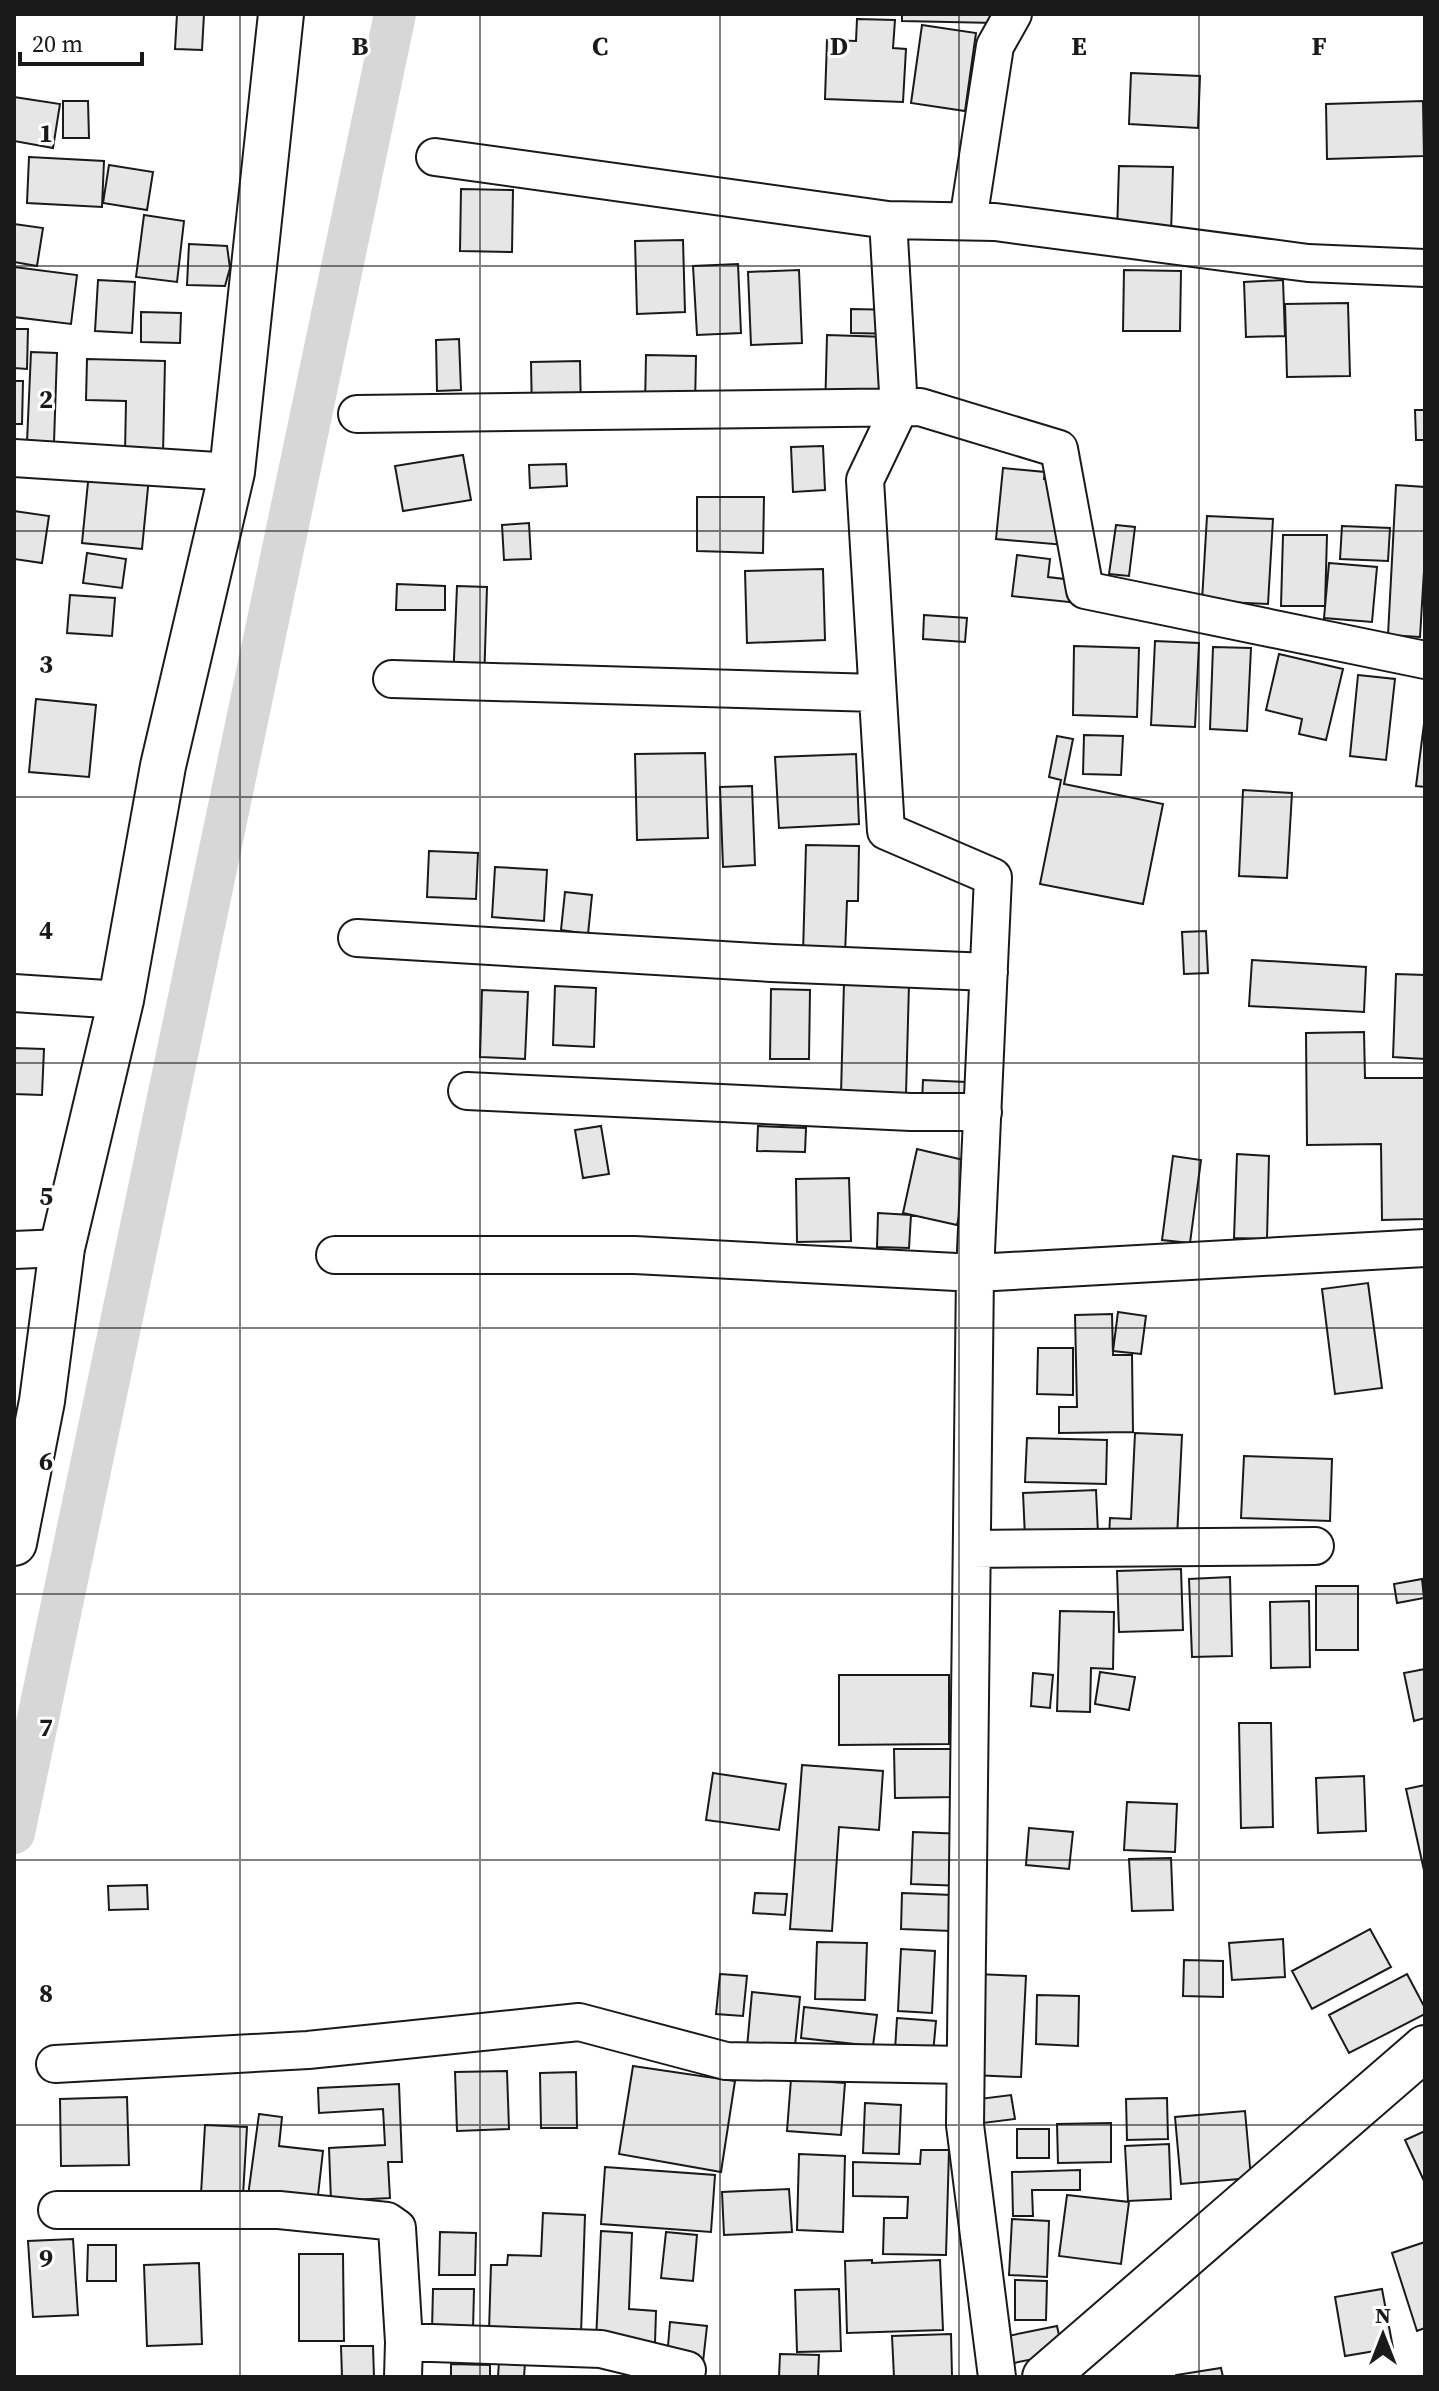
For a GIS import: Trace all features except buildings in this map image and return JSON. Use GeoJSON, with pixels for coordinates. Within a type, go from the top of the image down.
{"type":"FeatureCollection","features":[{"type":"Feature","properties":{"kind":"street"},"geometry":{"type":"LineString","coordinates":[[14,1543],[42,1401],[62,1248],[121,1000],[163,766],[232,472],[281,14]]}},
{"type":"Feature","properties":{"kind":"street"},"geometry":{"type":"LineString","coordinates":[[968,221],[995,46],[1013,14]]}},
{"type":"Feature","properties":{"kind":"street"},"geometry":{"type":"LineString","coordinates":[[435,157],[888,220],[995,222],[1308,263],[1425,268]]}},
{"type":"Feature","properties":{"kind":"street"},"geometry":{"type":"LineString","coordinates":[[888,220],[899,409],[865,480],[886,831],[993,877],[975,1273],[965,2125],[997,2377]]}},
{"type":"Feature","properties":{"kind":"street"},"geometry":{"type":"LineString","coordinates":[[357,414],[920,407],[1059,449],[1085,590],[1425,660]]}},
{"type":"Feature","properties":{"kind":"street"},"geometry":{"type":"LineString","coordinates":[[14,458],[232,472]]}},
{"type":"Feature","properties":{"kind":"street"},"geometry":{"type":"LineString","coordinates":[[392,679],[877,693]]}},
{"type":"Feature","properties":{"kind":"street"},"geometry":{"type":"LineString","coordinates":[[357,938],[772,963],[989,972]]}},
{"type":"Feature","properties":{"kind":"street"},"geometry":{"type":"LineString","coordinates":[[14,993],[121,1000]]}},
{"type":"Feature","properties":{"kind":"street"},"geometry":{"type":"LineString","coordinates":[[467,1091],[911,1112],[983,1112]]}},
{"type":"Feature","properties":{"kind":"street"},"geometry":{"type":"LineString","coordinates":[[14,1250],[62,1248]]}},
{"type":"Feature","properties":{"kind":"street"},"geometry":{"type":"LineString","coordinates":[[335,1255],[635,1255],[975,1273],[1425,1248]]}},
{"type":"Feature","properties":{"kind":"street"},"geometry":{"type":"LineString","coordinates":[[972,1549],[1315,1546]]}},
{"type":"Feature","properties":{"kind":"street"},"geometry":{"type":"LineString","coordinates":[[55,2064],[308,2050],[579,2022],[726,2061],[965,2065]]}},
{"type":"Feature","properties":{"kind":"street"},"geometry":{"type":"LineString","coordinates":[[1045,2377],[1425,2048]]}},
{"type":"Feature","properties":{"kind":"street"},"geometry":{"type":"LineString","coordinates":[[57,2210],[279,2210],[387,2221],[397,2228],[404,2360],[601,2349],[687,2370]]}},
{"type":"Feature","properties":{"kind":"waterway"},"geometry":{"type":"LineString","coordinates":[[14,1833],[395,14]]}}]}
